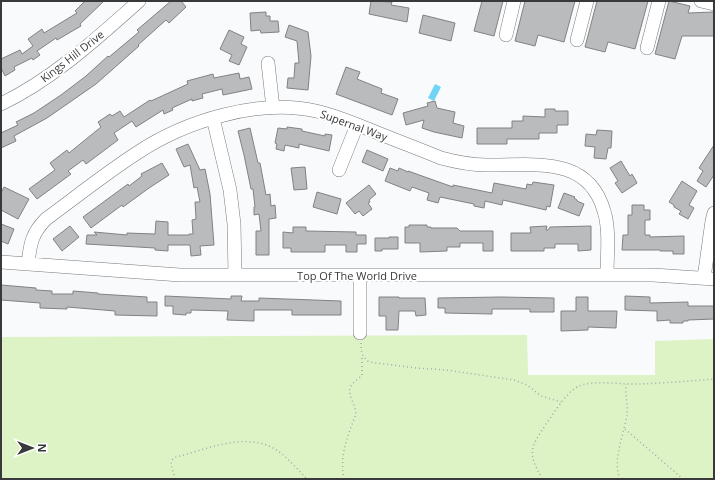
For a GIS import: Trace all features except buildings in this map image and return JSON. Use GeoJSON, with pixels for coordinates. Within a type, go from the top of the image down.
{"type":"FeatureCollection","features":[{"type":"Feature","properties":{"kind":"street","name":"Kings Hill Drive"},"geometry":{"type":"LineString","coordinates":[[1,104],[36,84],[65,64],[139,1]]}},
{"type":"Feature","properties":{"kind":"street"},"geometry":{"type":"LineString","coordinates":[[506,36],[514,1]]}},
{"type":"Feature","properties":{"kind":"street"},"geometry":{"type":"LineString","coordinates":[[576,40],[586,1]]}},
{"type":"Feature","properties":{"kind":"street"},"geometry":{"type":"LineString","coordinates":[[647,48],[659,1]]}},
{"type":"Feature","properties":{"kind":"street"},"geometry":{"type":"LineString","coordinates":[[701,1],[714,4]]}},
{"type":"Feature","properties":{"kind":"street"},"geometry":{"type":"LineString","coordinates":[[268,63],[273,108]]}},
{"type":"Feature","properties":{"kind":"street","name":"Supernal Way"},"geometry":{"type":"LineString","coordinates":[[28,264],[33,237],[38,227],[46,219],[137,152],[187,127],[213,118],[244,111],[273,108],[294,108],[315,111],[336,117],[441,158],[456,162],[486,165],[548,165],[571,171],[591,185],[605,212],[607,226],[607,275]]}},
{"type":"Feature","properties":{"kind":"street"},"geometry":{"type":"LineString","coordinates":[[213,118],[230,190],[234,224],[236,274]]}},
{"type":"Feature","properties":{"kind":"street"},"geometry":{"type":"LineString","coordinates":[[339,170],[357,125]]}},
{"type":"Feature","properties":{"kind":"street"},"geometry":{"type":"LineString","coordinates":[[709,278],[712,221],[714,213]]}},
{"type":"Feature","properties":{"kind":"street","name":"Top Of The World Drive"},"geometry":{"type":"LineString","coordinates":[[1,262],[180,275],[607,275],[709,278]]}},
{"type":"Feature","properties":{"kind":"street"},"geometry":{"type":"LineString","coordinates":[[360,275],[360,333]]}},
{"type":"Feature","properties":{"kind":"path"},"geometry":{"type":"LineString","coordinates":[[344,479],[342,458],[356,414],[356,407],[352,402],[349,390],[351,385],[362,375],[360,333]]}},
{"type":"Feature","properties":{"kind":"path"},"geometry":{"type":"LineString","coordinates":[[362,354],[369,362],[446,370],[514,380],[527,385],[542,396],[561,402]]}},
{"type":"Feature","properties":{"kind":"path"},"geometry":{"type":"LineString","coordinates":[[542,479],[532,458],[532,450],[535,442],[561,402],[577,387],[590,383],[626,384],[714,379]]}},
{"type":"Feature","properties":{"kind":"path"},"geometry":{"type":"LineString","coordinates":[[620,479],[617,464],[625,428],[627,406],[626,384]]}},
{"type":"Feature","properties":{"kind":"path"},"geometry":{"type":"LineString","coordinates":[[625,428],[683,479]]}},
{"type":"Feature","properties":{"kind":"path"},"geometry":{"type":"LineString","coordinates":[[175,479],[171,464],[172,460],[176,457],[226,444],[248,442],[264,444],[274,448],[293,464],[307,479]]}},
{"type":"Feature","properties":{"kind":"green space"},"geometry":{"type":"Polygon","coordinates":[[[527,335],[528,375],[655,375],[655,341],[714,339],[714,479],[1,479],[1,337],[527,335]]]}},
{"type":"Feature","properties":{"kind":"water"},"geometry":{"type":"Polygon","coordinates":[[[435,84],[441,87],[434,101],[428,98],[435,84]]]}}]}
